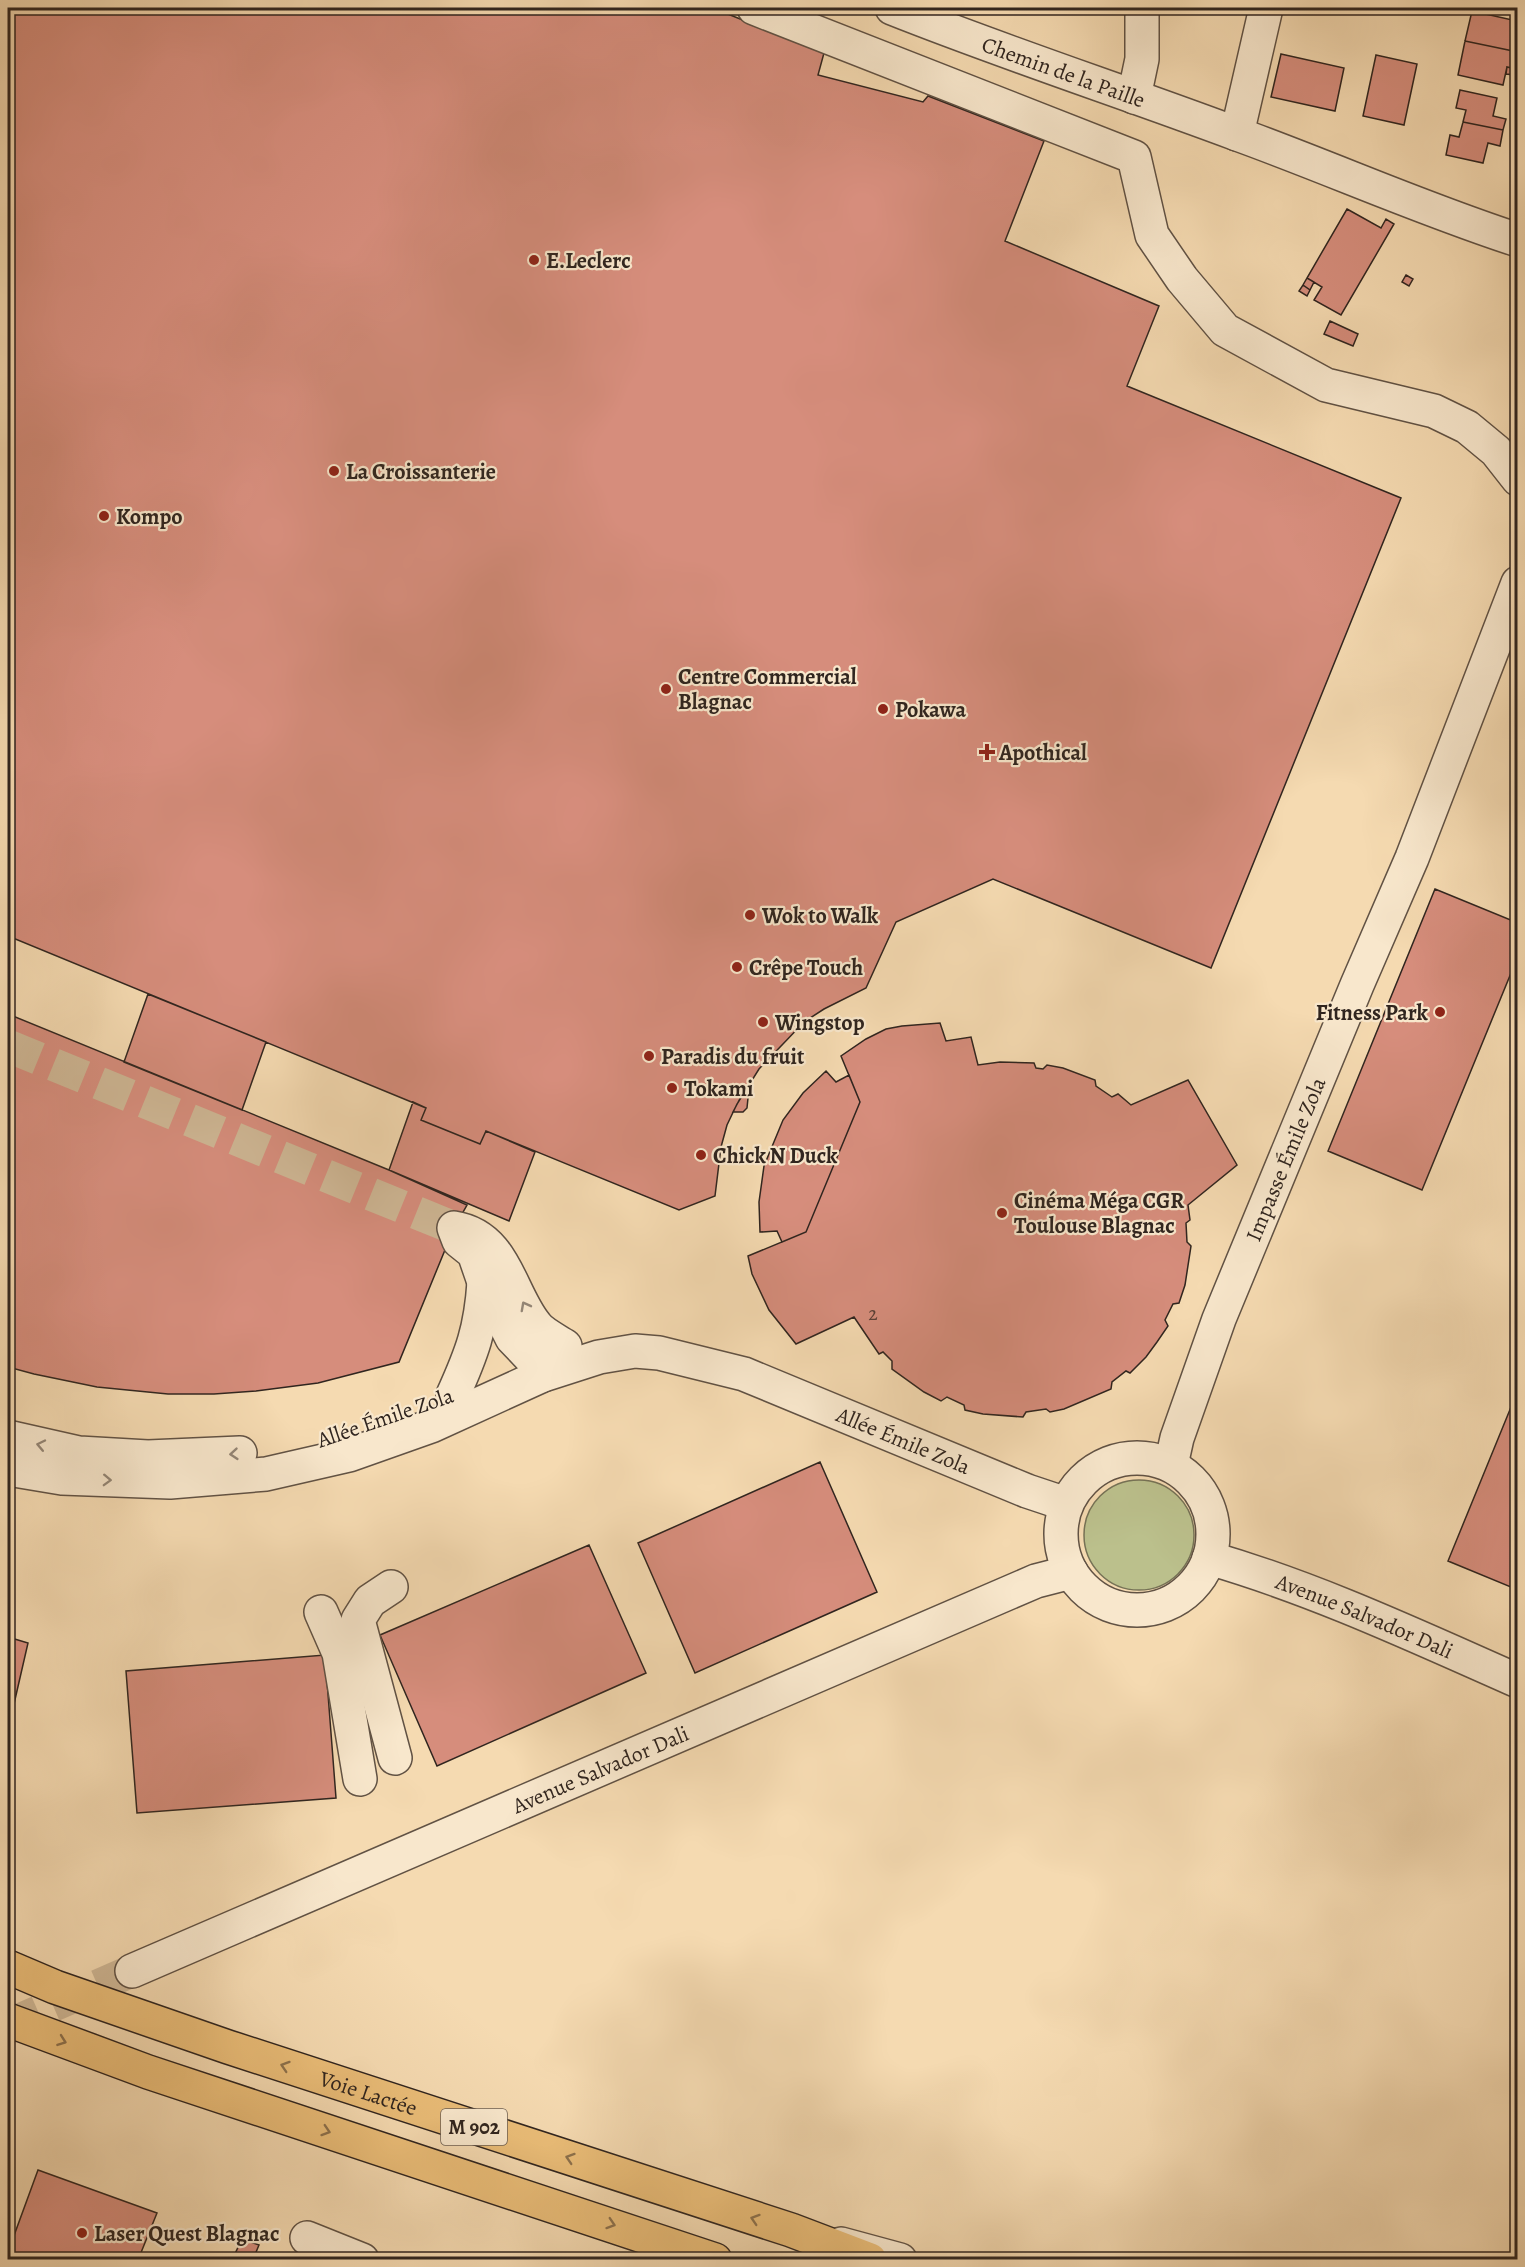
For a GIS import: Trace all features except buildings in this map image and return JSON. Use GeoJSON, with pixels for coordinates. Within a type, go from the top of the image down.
{"type":"FeatureCollection","features":[{"type":"Feature","properties":{"kind":"highway","name":"Voie Lactée"},"geometry":{"type":"LineString","coordinates":[[8,1967],[55,1987],[228,2047],[791,2230],[870,2259]]}},
{"type":"Feature","properties":{"kind":"highway","name":"M 902"},"geometry":{"type":"LineString","coordinates":[[8,2020],[148,2072],[715,2259]]}},
{"type":"Feature","properties":{"kind":"street"},"geometry":{"type":"LineString","coordinates":[[754,8],[1134,156],[1152,235],[1182,279],[1225,330],[1326,385],[1434,411],[1467,427],[1496,451],[1518,479]]}},
{"type":"Feature","properties":{"kind":"street"},"geometry":{"type":"LineString","coordinates":[[1134,97],[1142,59],[1142,8]]}},
{"type":"Feature","properties":{"kind":"street"},"geometry":{"type":"LineString","coordinates":[[1237,134],[1266,8]]}},
{"type":"Feature","properties":{"kind":"street","name":"Chemin de la Paille"},"geometry":{"type":"LineString","coordinates":[[901,9],[955,33],[1237,134],[1461,221],[1518,240]]}},
{"type":"Feature","properties":{"kind":"street","name":"Impasse Émile Zola"},"geometry":{"type":"LineString","coordinates":[[1171,1465],[1177,1438],[1223,1309],[1412,858],[1518,583]]}},
{"type":"Feature","properties":{"kind":"street"},"geometry":{"type":"LineString","coordinates":[[538,1367],[512,1338],[484,1282],[474,1253],[459,1241],[454,1228],[485,1241],[506,1267],[535,1326],[565,1346]]}},
{"type":"Feature","properties":{"kind":"street"},"geometry":{"type":"LineString","coordinates":[[453,1395],[476,1342],[482,1314],[484,1282]]}},
{"type":"Feature","properties":{"kind":"street","name":"Allée Émile Zola"},"geometry":{"type":"LineString","coordinates":[[8,1469],[70,1466],[170,1482],[270,1462],[349,1455],[431,1426],[538,1367],[565,1346],[626,1332],[656,1332],[718,1353],[744,1374]]}},
{"type":"Feature","properties":{"kind":"street","name":"Allée Émile Zola"},"geometry":{"type":"LineString","coordinates":[[270,1462],[453,1395],[538,1367],[635,1351],[659,1353],[744,1374],[1027,1491],[1066,1504]]}},
{"type":"Feature","properties":{"kind":"street","name":"Allée Émile Zola"},"geometry":{"type":"LineString","coordinates":[[8,1437],[70,1466]]}},
{"type":"Feature","properties":{"kind":"street"},"geometry":{"type":"LineString","coordinates":[[1130,1457],[1151,1459],[1171,1465],[1193,1482],[1208,1504],[1213,1531],[1209,1558],[1199,1577],[1184,1593],[1166,1604],[1144,1609],[1123,1608],[1102,1601],[1084,1589],[1071,1572],[1062,1550],[1060,1527],[1066,1504],[1084,1479],[1110,1462],[1130,1457]]}},
{"type":"Feature","properties":{"kind":"street","name":"Avenue Salvador Dali"},"geometry":{"type":"LineString","coordinates":[[1209,1558],[1269,1575],[1354,1609],[1518,1681]]}},
{"type":"Feature","properties":{"kind":"street","name":"Avenue Salvador Dali"},"geometry":{"type":"LineString","coordinates":[[132,1971],[1036,1581],[1071,1572]]}},
{"type":"Feature","properties":{"kind":"street"},"geometry":{"type":"LineString","coordinates":[[391,1587],[370,1601],[358,1620],[395,1758]]}},
{"type":"Feature","properties":{"kind":"street"},"geometry":{"type":"LineString","coordinates":[[321,1612],[339,1653],[360,1779]]}},
{"type":"Feature","properties":{"kind":"street"},"geometry":{"type":"LineString","coordinates":[[791,2230],[900,2259]]}},
{"type":"Feature","properties":{"kind":"street"},"geometry":{"type":"LineString","coordinates":[[307,2238],[362,2259]]}},
{"type":"Feature","properties":{"kind":"green space"},"geometry":{"type":"Polygon","coordinates":[[[1139,1480],[1160,1484],[1178,1496],[1190,1514],[1194,1535],[1190,1556],[1178,1574],[1160,1586],[1139,1590],[1118,1586],[1100,1574],[1088,1556],[1084,1535],[1088,1514],[1100,1496],[1118,1484],[1139,1480]]]}},
{"type":"Feature","properties":{"kind":"tunnel"},"geometry":{"type":"LineString","coordinates":[[8,1046],[454,1228]]}},
{"type":"Feature","properties":{"kind":"tunnel"},"geometry":{"type":"LineString","coordinates":[[8,2025],[132,1971]]}},
{"type":"Feature","properties":{"kind":"place","name":"E.Leclerc"},"geometry":{"type":"Point","coordinates":[534,260]}},
{"type":"Feature","properties":{"kind":"place","name":"La Croissanterie"},"geometry":{"type":"Point","coordinates":[334,471]}},
{"type":"Feature","properties":{"kind":"place","name":"Kompo"},"geometry":{"type":"Point","coordinates":[104,516]}},
{"type":"Feature","properties":{"kind":"place","name":"Centre Commercial Blagnac"},"geometry":{"type":"Point","coordinates":[666,689]}},
{"type":"Feature","properties":{"kind":"place","name":"Pokawa"},"geometry":{"type":"Point","coordinates":[883,709]}},
{"type":"Feature","properties":{"kind":"place","name":"Apothical"},"geometry":{"type":"Point","coordinates":[987,752]}},
{"type":"Feature","properties":{"kind":"place","name":"Wok to Walk"},"geometry":{"type":"Point","coordinates":[750,915]}},
{"type":"Feature","properties":{"kind":"place","name":"Crêpe Touch"},"geometry":{"type":"Point","coordinates":[737,967]}},
{"type":"Feature","properties":{"kind":"place","name":"Fitness Park"},"geometry":{"type":"Point","coordinates":[1440,1012]}},
{"type":"Feature","properties":{"kind":"place","name":"Wingstop"},"geometry":{"type":"Point","coordinates":[763,1022]}},
{"type":"Feature","properties":{"kind":"place","name":"Paradis du fruit"},"geometry":{"type":"Point","coordinates":[649,1056]}},
{"type":"Feature","properties":{"kind":"place","name":"Tokami"},"geometry":{"type":"Point","coordinates":[672,1088]}},
{"type":"Feature","properties":{"kind":"place","name":"Chick N Duck"},"geometry":{"type":"Point","coordinates":[701,1155]}},
{"type":"Feature","properties":{"kind":"place","name":"Cinéma Méga CGR Toulouse Blagnac"},"geometry":{"type":"Point","coordinates":[1002,1213]}},
{"type":"Feature","properties":{"kind":"place","name":"Laser Quest Blagnac"},"geometry":{"type":"Point","coordinates":[82,2233]}}]}
